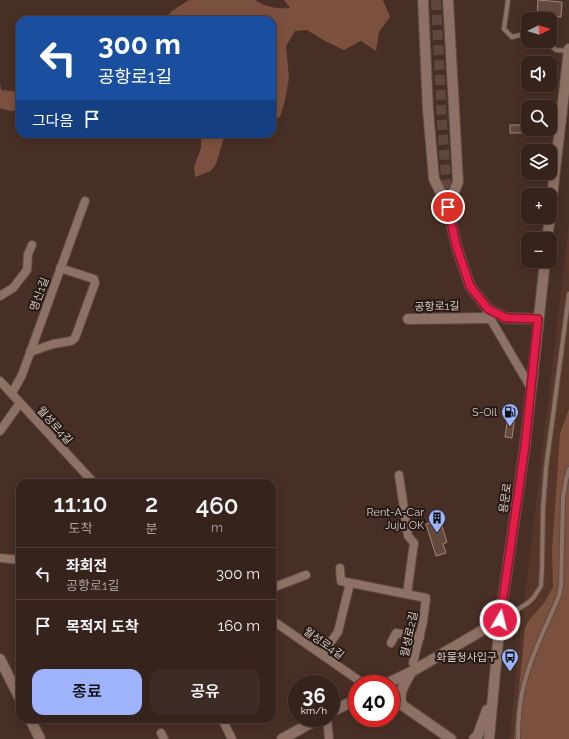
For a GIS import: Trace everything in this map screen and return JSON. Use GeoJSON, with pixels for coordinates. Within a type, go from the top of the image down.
{"type":"FeatureCollection","features":[{"type":"Feature","properties":{"kind":"street","name":"공항로1길"},"geometry":{"type":"LineString","coordinates":[[423,0],[428,110],[434,179],[448,207],[456,245],[470,286],[488,309],[506,318],[538,319]]}},
{"type":"Feature","properties":{"kind":"street"},"geometry":{"type":"LineString","coordinates":[[448,0],[458,182],[448,207]]}},
{"type":"Feature","properties":{"kind":"street"},"geometry":{"type":"LineString","coordinates":[[553,188],[569,50]]}},
{"type":"Feature","properties":{"kind":"street","name":"명신1길"},"geometry":{"type":"LineString","coordinates":[[12,393],[22,375],[85,201]]}},
{"type":"Feature","properties":{"kind":"street"},"geometry":{"type":"LineString","coordinates":[[0,296],[13,288],[27,270],[28,254],[32,246]]}},
{"type":"Feature","properties":{"kind":"street"},"geometry":{"type":"LineString","coordinates":[[30,352],[54,344],[71,341],[75,338],[95,283],[94,280],[60,268]]}},
{"type":"Feature","properties":{"kind":"street","name":"용문로"},"geometry":{"type":"LineString","coordinates":[[489,739],[492,693],[500,620],[525,446],[544,268]]}},
{"type":"Feature","properties":{"kind":"street"},"geometry":{"type":"LineString","coordinates":[[474,292],[531,388]]}},
{"type":"Feature","properties":{"kind":"street","name":"공항로1길"},"geometry":{"type":"LineString","coordinates":[[408,319],[490,318]]}},
{"type":"Feature","properties":{"kind":"street","name":"월성로4길"},"geometry":{"type":"LineString","coordinates":[[0,381],[90,479]]}},
{"type":"Feature","properties":{"kind":"street"},"geometry":{"type":"LineString","coordinates":[[0,431],[20,403]]}},
{"type":"Feature","properties":{"kind":"street","name":"월성로2길"},"geometry":{"type":"LineString","coordinates":[[399,475],[408,536],[414,543],[407,594]]}},
{"type":"Feature","properties":{"kind":"street"},"geometry":{"type":"LineString","coordinates":[[0,558],[16,560]]}},
{"type":"Feature","properties":{"kind":"street"},"geometry":{"type":"LineString","coordinates":[[322,654],[338,632],[350,583],[341,581],[340,568]]}},
{"type":"Feature","properties":{"kind":"street"},"geometry":{"type":"LineString","coordinates":[[276,586],[306,575]]}},
{"type":"Feature","properties":{"kind":"street","name":"월성로2길"},"geometry":{"type":"LineString","coordinates":[[350,583],[426,598],[425,613],[413,663],[414,670]]}},
{"type":"Feature","properties":{"kind":"street"},"geometry":{"type":"LineString","coordinates":[[400,677],[500,620]]}},
{"type":"Feature","properties":{"kind":"street","name":"월성로4길"},"geometry":{"type":"LineString","coordinates":[[276,623],[351,675]]}},
{"type":"Feature","properties":{"kind":"street"},"geometry":{"type":"LineString","coordinates":[[390,643],[396,633],[420,637]]}},
{"type":"Feature","properties":{"kind":"street"},"geometry":{"type":"LineString","coordinates":[[0,659],[16,691]]}},
{"type":"Feature","properties":{"kind":"street"},"geometry":{"type":"LineString","coordinates":[[414,670],[401,692],[400,699],[402,705],[451,739]]}},
{"type":"Feature","properties":{"kind":"street"},"geometry":{"type":"LineString","coordinates":[[474,739],[478,735],[492,693]]}},
{"type":"Feature","properties":{"kind":"street"},"geometry":{"type":"LineString","coordinates":[[32,723],[40,739]]}},
{"type":"Feature","properties":{"kind":"street"},"geometry":{"type":"LineString","coordinates":[[224,723],[232,739]]}},
{"type":"Feature","properties":{"kind":"street"},"geometry":{"type":"LineString","coordinates":[[288,737],[305,727]]}},
{"type":"Feature","properties":{"kind":"street"},"geometry":{"type":"LineString","coordinates":[[328,727],[329,739]]}},
{"type":"Feature","properties":{"kind":"lane"},"geometry":{"type":"LineString","coordinates":[[508,0],[504,30],[512,37],[521,35]]}},
{"type":"Feature","properties":{"kind":"lane"},"geometry":{"type":"LineString","coordinates":[[554,48],[556,50],[569,50]]}},
{"type":"Feature","properties":{"kind":"lane"},"geometry":{"type":"LineString","coordinates":[[500,620],[534,597],[540,586],[542,578],[543,509],[546,468],[569,294]]}},
{"type":"Feature","properties":{"kind":"lane"},"geometry":{"type":"LineString","coordinates":[[518,739],[519,714],[524,684],[531,662],[559,596],[561,586],[563,498],[569,469]]}},
{"type":"Feature","properties":{"kind":"shaded area"},"geometry":{"type":"Polygon","coordinates":[[[189,0],[255,0],[267,6],[276,8],[290,8],[284,0],[383,0],[390,17],[379,32],[376,51],[361,41],[344,50],[307,30],[295,31],[286,46],[289,78],[280,117],[276,118],[276,16],[167,16],[189,0]]]}},
{"type":"Feature","properties":{"kind":"shaded area"},"geometry":{"type":"Polygon","coordinates":[[[0,83],[1,90],[16,92],[16,110],[10,111],[0,108],[0,83]]]}},
{"type":"Feature","properties":{"kind":"shaded area"},"geometry":{"type":"Polygon","coordinates":[[[201,138],[224,138],[216,164],[211,171],[195,177],[194,167],[201,148],[201,138]]]}},
{"type":"Feature","properties":{"kind":"shaded area"},"geometry":{"type":"Polygon","coordinates":[[[569,223],[569,739],[510,739],[516,672],[569,223]]]}},
{"type":"Feature","properties":{"kind":"shaded area"},"geometry":{"type":"Polygon","coordinates":[[[569,409],[569,739],[514,739],[525,628],[529,620],[544,603],[553,587],[552,551],[560,434],[569,409]]]}},
{"type":"Feature","properties":{"kind":"building"},"geometry":{"type":"Polygon","coordinates":[[[538,0],[562,2],[561,17],[557,17],[557,12],[537,12],[538,0]]]}},
{"type":"Feature","properties":{"kind":"building"},"geometry":{"type":"Polygon","coordinates":[[[510,125],[521,125],[521,133],[510,133],[510,125]]]}},
{"type":"Feature","properties":{"kind":"building","name":"S-Oil"},"geometry":{"type":"Polygon","coordinates":[[[508,416],[515,417],[512,438],[505,437],[508,416]]]}},
{"type":"Feature","properties":{"kind":"building","name":"Rent-A-Car Juju OK"},"geometry":{"type":"Polygon","coordinates":[[[440,520],[447,542],[443,544],[446,553],[436,556],[426,524],[440,520]]]}},
{"type":"Feature","properties":{"kind":"tunnel"},"geometry":{"type":"LineString","coordinates":[[436,0],[448,207]]}},
{"type":"Feature","properties":{"kind":"place","name":"S-Oil"},"geometry":{"type":"Point","coordinates":[510,427]}},
{"type":"Feature","properties":{"kind":"place","name":"Rent-A-Car Juju OK"},"geometry":{"type":"Point","coordinates":[437,533]}},
{"type":"Feature","properties":{"kind":"place","name":"화물청사입구"},"geometry":{"type":"Point","coordinates":[510,672]}},
{"type":"Feature","properties":{"kind":"route"},"geometry":{"type":"LineString","coordinates":[[448,207],[456,245],[470,286],[488,309],[506,318],[538,319],[525,446],[500,620]]}}]}
